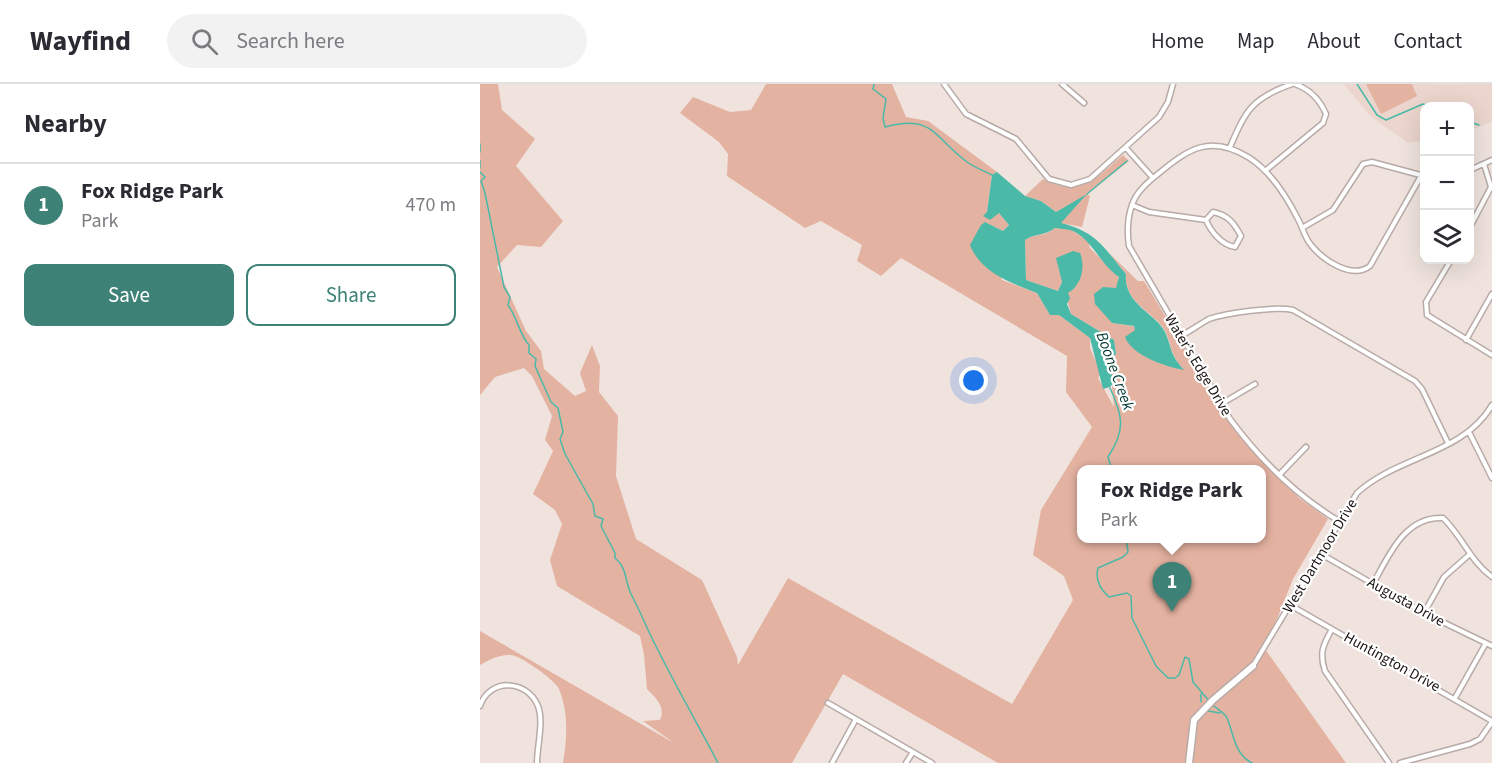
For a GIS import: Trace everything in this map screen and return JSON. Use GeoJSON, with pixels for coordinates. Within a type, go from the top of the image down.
{"type":"FeatureCollection","features":[{"type":"Feature","properties":{"kind":"street"},"geometry":{"type":"LineString","coordinates":[[944,84],[962,111],[974,120],[1016,139],[1049,179],[1071,185],[1086,181],[1159,117],[1168,102],[1173,84]]}},
{"type":"Feature","properties":{"kind":"street"},"geometry":{"type":"LineString","coordinates":[[1062,84],[1084,103]]}},
{"type":"Feature","properties":{"kind":"street"},"geometry":{"type":"LineString","coordinates":[[1230,147],[1251,106],[1293,84],[1303,87],[1322,104],[1326,114],[1323,123],[1265,171]]}},
{"type":"Feature","properties":{"kind":"street"},"geometry":{"type":"LineString","coordinates":[[1206,220],[1149,212],[1132,204],[1153,178],[1180,155],[1193,149],[1212,145],[1230,147],[1251,158],[1265,171],[1292,206],[1315,251],[1347,270],[1358,273],[1365,270],[1373,261],[1420,181]]}},
{"type":"Feature","properties":{"kind":"street"},"geometry":{"type":"LineString","coordinates":[[1126,148],[1153,178]]}},
{"type":"Feature","properties":{"kind":"street"},"geometry":{"type":"LineString","coordinates":[[1474,168],[1492,160]]}},
{"type":"Feature","properties":{"kind":"street"},"geometry":{"type":"LineString","coordinates":[[1302,228],[1333,210],[1363,164],[1372,162],[1420,175]]}},
{"type":"Feature","properties":{"kind":"street"},"geometry":{"type":"LineString","coordinates":[[1474,219],[1491,187],[1484,164]]}},
{"type":"Feature","properties":{"kind":"street","name":"Water’s Edge Drive"},"geometry":{"type":"LineString","coordinates":[[1132,204],[1127,230],[1129,246],[1221,404],[1245,439],[1280,474],[1309,501],[1339,521]]}},
{"type":"Feature","properties":{"kind":"street"},"geometry":{"type":"LineString","coordinates":[[1213,213],[1224,214],[1241,236],[1239,244],[1235,247],[1228,246],[1209,228],[1206,220],[1213,213]]}},
{"type":"Feature","properties":{"kind":"street"},"geometry":{"type":"LineString","coordinates":[[1449,264],[1426,302],[1425,311],[1431,319],[1492,355]]}},
{"type":"Feature","properties":{"kind":"street"},"geometry":{"type":"LineString","coordinates":[[1466,340],[1492,294]]}},
{"type":"Feature","properties":{"kind":"street"},"geometry":{"type":"LineString","coordinates":[[1181,336],[1209,320],[1277,309],[1293,310],[1415,381],[1422,389],[1448,443]]}},
{"type":"Feature","properties":{"kind":"street"},"geometry":{"type":"LineString","coordinates":[[1221,404],[1255,384]]}},
{"type":"Feature","properties":{"kind":"street","name":"West Dartmoor Drive"},"geometry":{"type":"LineString","coordinates":[[1253,666],[1357,493],[1371,482],[1469,432],[1482,420],[1492,405]]}},
{"type":"Feature","properties":{"kind":"street"},"geometry":{"type":"LineString","coordinates":[[1469,432],[1492,478]]}},
{"type":"Feature","properties":{"kind":"street"},"geometry":{"type":"LineString","coordinates":[[1280,474],[1306,447]]}},
{"type":"Feature","properties":{"kind":"street"},"geometry":{"type":"LineString","coordinates":[[1373,584],[1407,530],[1430,517],[1443,518],[1452,526],[1481,569],[1492,577]]}},
{"type":"Feature","properties":{"kind":"street","name":"Augusta Drive"},"geometry":{"type":"LineString","coordinates":[[1321,554],[1424,613],[1492,646]]}},
{"type":"Feature","properties":{"kind":"street"},"geometry":{"type":"LineString","coordinates":[[1424,613],[1444,577],[1470,554]]}},
{"type":"Feature","properties":{"kind":"street","name":"Huntington Drive"},"geometry":{"type":"LineString","coordinates":[[1290,605],[1492,721]]}},
{"type":"Feature","properties":{"kind":"street"},"geometry":{"type":"LineString","coordinates":[[1332,629],[1322,645],[1320,656],[1325,671],[1389,763]]}},
{"type":"Feature","properties":{"kind":"street"},"geometry":{"type":"LineString","coordinates":[[1455,698],[1486,643]]}},
{"type":"Feature","properties":{"kind":"street"},"geometry":{"type":"LineString","coordinates":[[1189,763],[1192,725],[1199,714],[1253,666]]}},
{"type":"Feature","properties":{"kind":"street"},"geometry":{"type":"LineString","coordinates":[[480,706],[490,691],[503,684],[519,686],[531,694],[538,706],[540,722],[537,763]]}},
{"type":"Feature","properties":{"kind":"street"},"geometry":{"type":"LineString","coordinates":[[828,703],[932,763]]}},
{"type":"Feature","properties":{"kind":"street"},"geometry":{"type":"LineString","coordinates":[[832,763],[856,719]]}},
{"type":"Feature","properties":{"kind":"street"},"geometry":{"type":"LineString","coordinates":[[1400,763],[1470,744],[1480,739],[1492,721]]}},
{"type":"Feature","properties":{"kind":"street"},"geometry":{"type":"LineString","coordinates":[[906,763],[913,752]]}},
{"type":"Feature","properties":{"kind":"shaded area"},"geometry":{"type":"Polygon","coordinates":[[[480,84],[498,84],[502,110],[535,139],[516,166],[563,221],[541,247],[517,245],[497,267],[526,331],[541,351],[544,369],[575,396],[586,391],[580,373],[592,345],[600,366],[599,392],[618,416],[616,476],[636,539],[702,580],[737,657],[738,665],[788,578],[1012,704],[1073,600],[1064,576],[1033,555],[1041,510],[1092,427],[1066,392],[1067,356],[901,258],[881,276],[857,261],[862,245],[821,221],[805,228],[727,176],[728,154],[719,142],[680,113],[693,97],[730,112],[751,110],[766,84],[892,84],[906,117],[928,121],[997,172],[992,175],[987,212],[999,213],[1009,225],[1003,231],[985,222],[1002,280],[1037,293],[1050,315],[1059,315],[1090,338],[1090,348],[1101,373],[1098,378],[1114,407],[1112,387],[1115,381],[1107,365],[1116,354],[1114,340],[1071,314],[1056,258],[1062,282],[1058,291],[1026,280],[1025,240],[1048,233],[1055,228],[1072,230],[1088,241],[1090,248],[1119,277],[1112,323],[1133,326],[1183,369],[1173,354],[1165,331],[1135,300],[1126,284],[1126,274],[1109,253],[1138,281],[1144,281],[1234,430],[1299,498],[1328,519],[1293,579],[1265,649],[1346,763],[998,763],[843,674],[792,763],[563,763],[566,726],[559,689],[545,675],[516,656],[498,656],[480,665],[480,631],[674,743],[643,721],[660,720],[662,711],[659,703],[647,689],[640,636],[557,586],[550,560],[562,524],[555,510],[533,494],[553,451],[545,440],[552,416],[532,376],[524,368],[495,377],[480,395],[480,84]]]}},
{"type":"Feature","properties":{"kind":"shaded area"},"geometry":{"type":"Polygon","coordinates":[[[1344,84],[1492,84],[1492,121],[1474,129],[1474,102],[1420,102],[1420,142],[1408,143],[1370,116],[1344,84]]]}},
{"type":"Feature","properties":{"kind":"shaded area"},"geometry":{"type":"Polygon","coordinates":[[[1366,84],[1412,84],[1417,96],[1381,114],[1366,84]]]}},
{"type":"Feature","properties":{"kind":"shaded area"},"geometry":{"type":"Polygon","coordinates":[[[1123,155],[1129,161],[1087,194],[1090,196],[1082,227],[1060,223],[1085,196],[1056,212],[1041,201],[1025,196],[1043,179],[1067,187],[1087,183],[1123,155]]]}},
{"type":"Feature","properties":{"kind":"water"},"geometry":{"type":"Polygon","coordinates":[[[997,172],[1025,196],[1041,201],[1056,212],[1087,194],[1061,223],[1091,236],[1111,256],[1126,274],[1126,284],[1135,301],[1165,332],[1174,355],[1184,370],[1160,363],[1135,350],[1125,337],[1135,330],[1134,326],[1112,323],[1095,304],[1094,294],[1103,287],[1116,288],[1119,277],[1075,232],[1055,228],[1025,240],[1026,280],[1058,291],[1062,282],[1056,258],[1073,251],[1080,253],[1081,276],[1076,286],[1068,293],[1070,298],[1067,304],[1071,314],[1114,340],[1116,354],[1107,365],[1115,381],[1110,387],[1103,389],[1090,338],[1059,315],[1050,315],[1037,293],[998,276],[981,263],[970,245],[981,225],[985,222],[1003,231],[1009,225],[999,213],[990,220],[983,216],[987,212],[992,175],[997,172]]]}},
{"type":"Feature","properties":{"kind":"waterway","name":"Boone Creek"},"geometry":{"type":"LineString","coordinates":[[874,84],[873,89],[886,99],[883,118],[885,127],[914,123],[924,126],[932,130],[967,162],[992,175]]}},
{"type":"Feature","properties":{"kind":"waterway"},"geometry":{"type":"LineString","coordinates":[[1357,84],[1377,115],[1386,120],[1420,105]]}},
{"type":"Feature","properties":{"kind":"waterway"},"geometry":{"type":"LineString","coordinates":[[1474,123],[1479,125]]}},
{"type":"Feature","properties":{"kind":"waterway"},"geometry":{"type":"LineString","coordinates":[[480,144],[480,152]]}},
{"type":"Feature","properties":{"kind":"waterway"},"geometry":{"type":"LineString","coordinates":[[480,161],[480,168]]}},
{"type":"Feature","properties":{"kind":"waterway"},"geometry":{"type":"LineString","coordinates":[[1087,194],[1127,161]]}},
{"type":"Feature","properties":{"kind":"waterway"},"geometry":{"type":"LineString","coordinates":[[480,172],[485,177],[481,181],[504,287],[510,297],[508,305],[529,345],[529,353],[536,359],[535,366],[551,402],[558,408],[563,432],[560,439],[565,454],[593,504],[595,516],[603,519],[601,526],[615,553],[615,558],[624,570],[631,594],[665,665],[718,763]]}},
{"type":"Feature","properties":{"kind":"waterway","name":"Boone Creek"},"geometry":{"type":"LineString","coordinates":[[1110,388],[1118,407],[1121,423],[1118,439],[1108,457],[1110,465]]}},
{"type":"Feature","properties":{"kind":"waterway"},"geometry":{"type":"LineString","coordinates":[[1127,543],[1128,552],[1123,557],[1098,568],[1097,576],[1103,591],[1109,597],[1127,593],[1131,596],[1132,618],[1156,666],[1168,678],[1175,678],[1179,675],[1185,657],[1189,659],[1193,682],[1210,702]]}},
{"type":"Feature","properties":{"kind":"waterway"},"geometry":{"type":"LineString","coordinates":[[1201,694],[1201,702]]}},
{"type":"Feature","properties":{"kind":"waterway"},"geometry":{"type":"LineString","coordinates":[[1213,705],[1226,716],[1238,749],[1252,763]]}},
{"type":"Feature","properties":{"kind":"waterway"},"geometry":{"type":"LineString","coordinates":[[1208,711],[1220,713]]}},
{"type":"Feature","properties":{"kind":"place","name":"Fox Ridge Park"},"geometry":{"type":"Point","coordinates":[1172,612]}}]}
